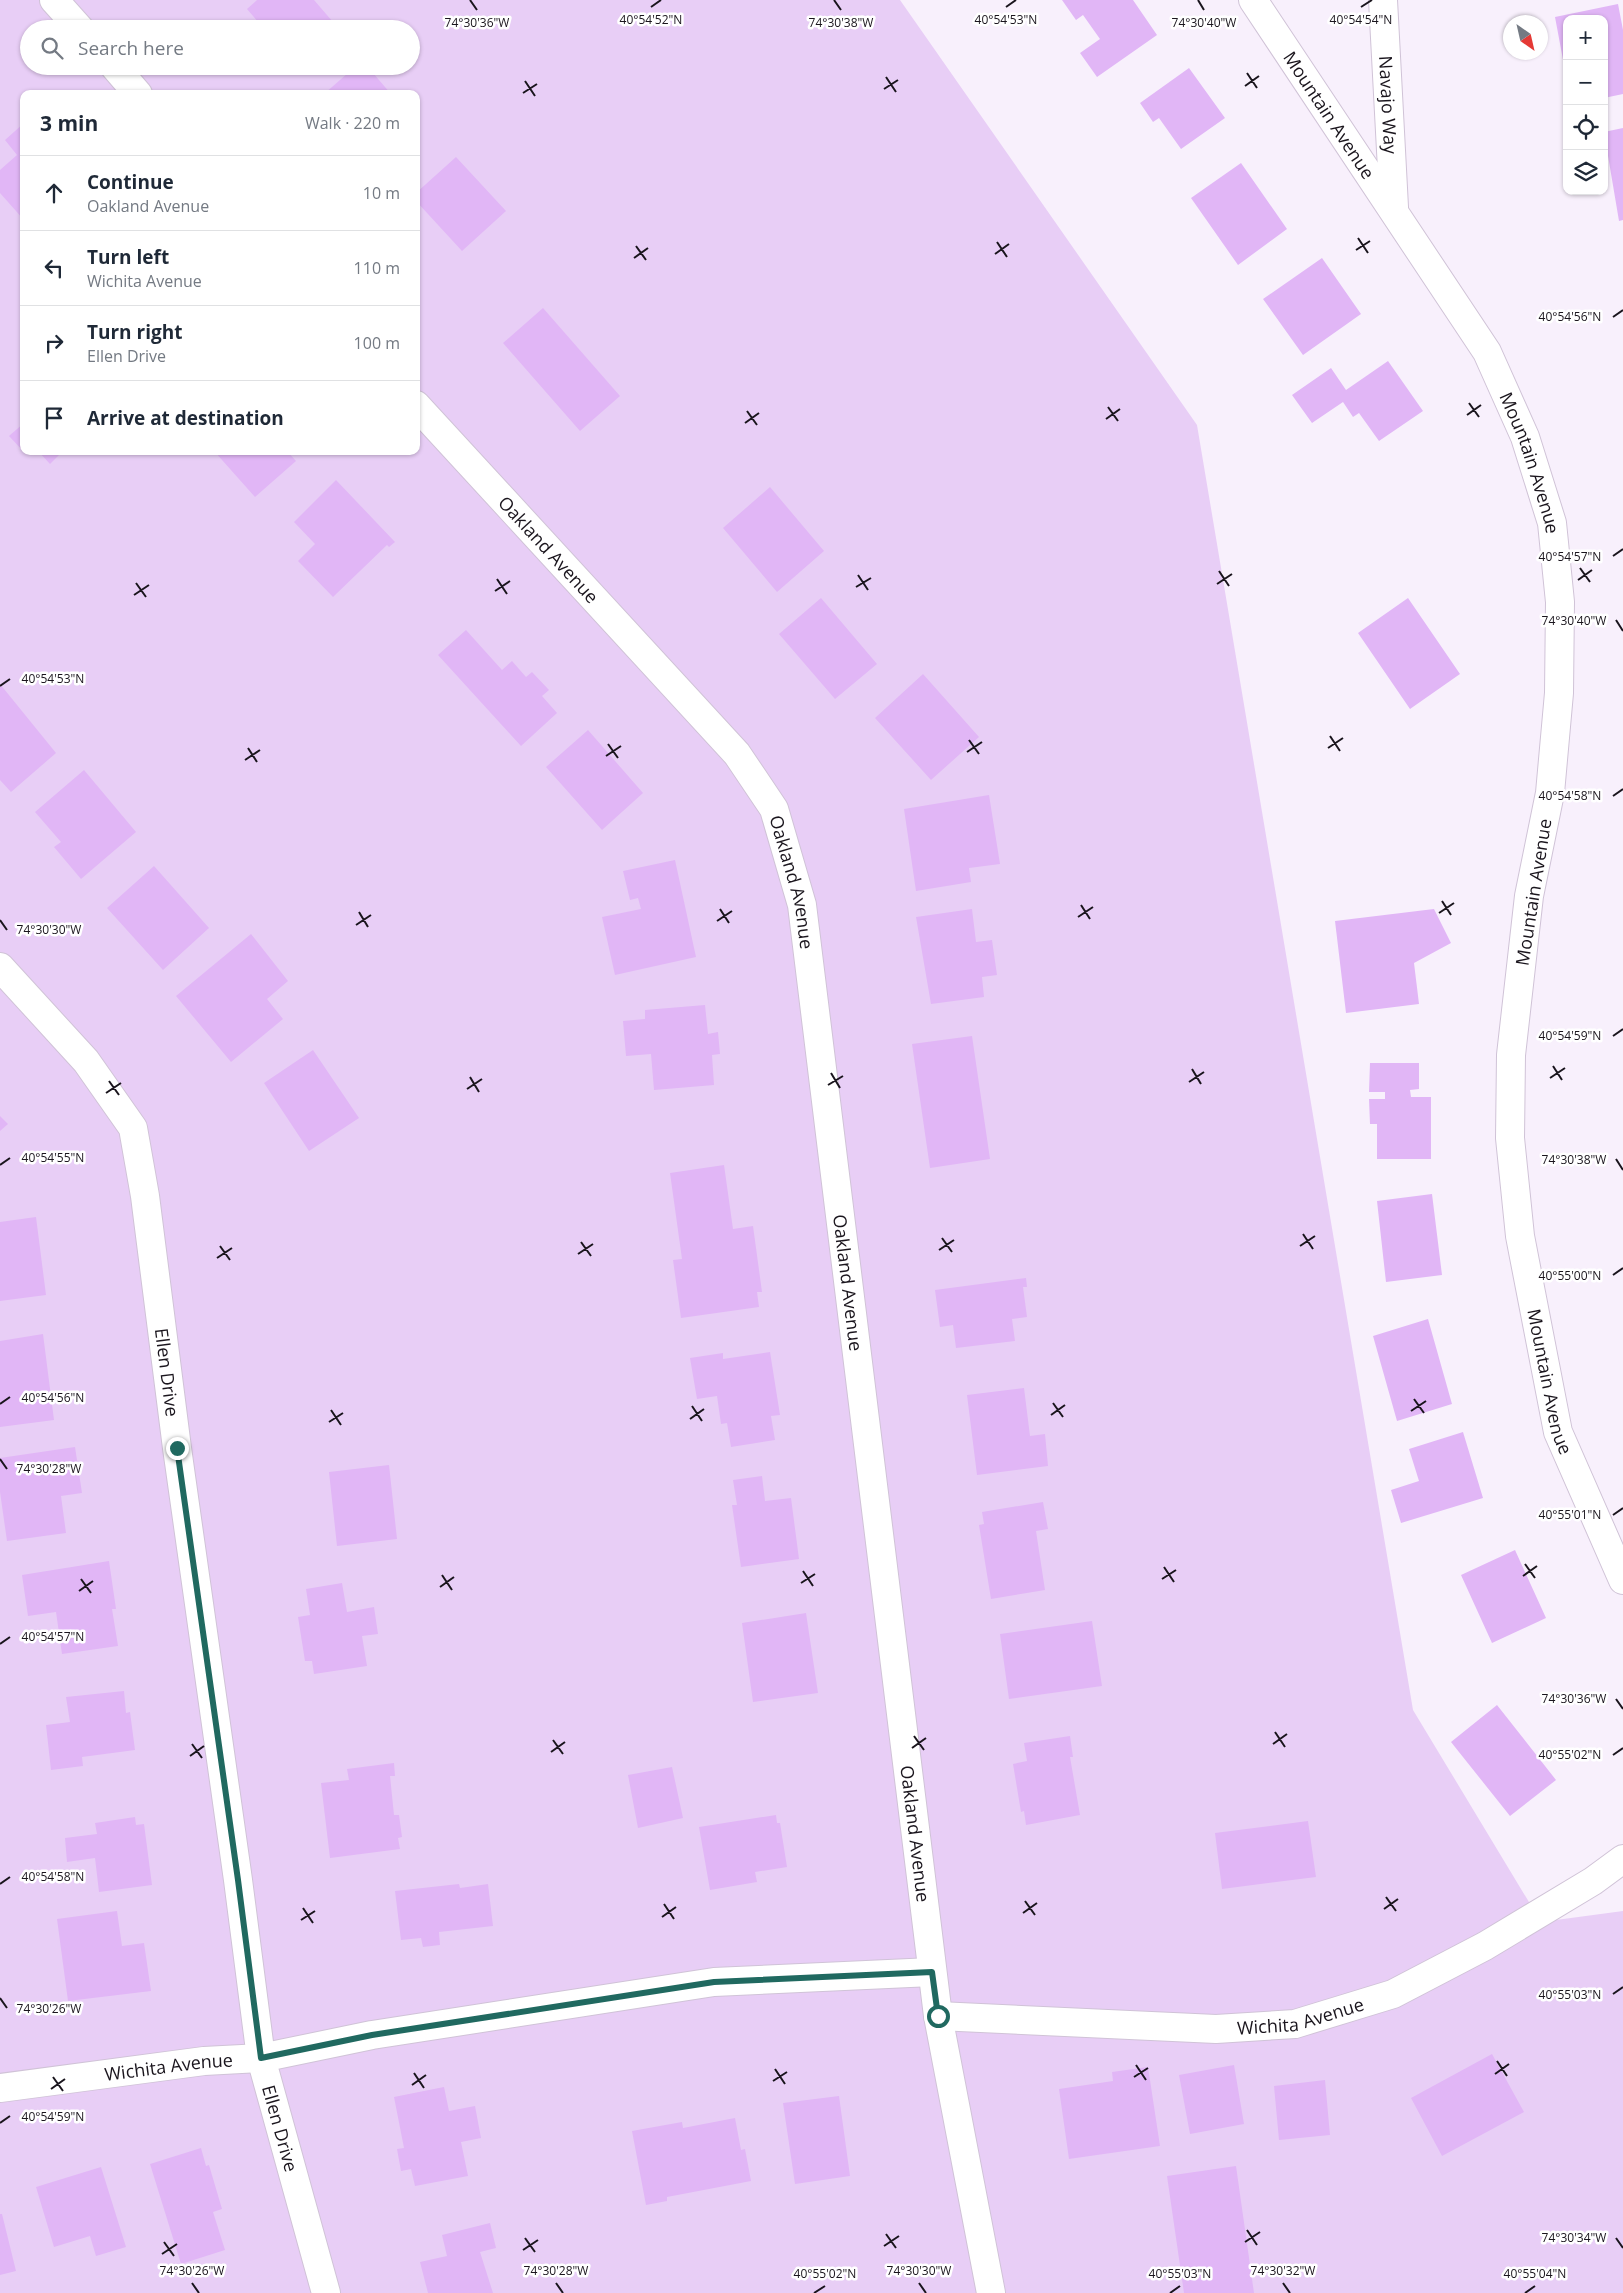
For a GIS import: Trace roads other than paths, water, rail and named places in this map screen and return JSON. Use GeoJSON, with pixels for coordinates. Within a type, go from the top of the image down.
{"type":"FeatureCollection","features":[{"type":"Feature","properties":{"kind":"street"},"geometry":{"type":"LineString","coordinates":[[54,0],[72,20]]}},
{"type":"Feature","properties":{"kind":"street","name":"Mountain Avenue"},"geometry":{"type":"LineString","coordinates":[[1253,0],[1394,208],[1488,352],[1525,437],[1552,523],[1560,602],[1558,694],[1550,793],[1529,896],[1512,1046],[1510,1138],[1520,1236],[1558,1432],[1623,1580]]}},
{"type":"Feature","properties":{"kind":"street","name":"Navajo Way"},"geometry":{"type":"LineString","coordinates":[[1383,0],[1394,208]]}},
{"type":"Feature","properties":{"kind":"street"},"geometry":{"type":"LineString","coordinates":[[122,75],[135,90]]}},
{"type":"Feature","properties":{"kind":"street","name":"Oakland Avenue"},"geometry":{"type":"LineString","coordinates":[[420,409],[737,754],[774,809],[802,905],[932,1972],[938,2016],[991,2293]]}},
{"type":"Feature","properties":{"kind":"street","name":"Ellen Drive"},"geometry":{"type":"LineString","coordinates":[[0,967],[86,1061],[132,1128],[145,1196],[177,1448],[261,2058],[326,2293]]}},
{"type":"Feature","properties":{"kind":"street","name":"Wichita Avenue"},"geometry":{"type":"LineString","coordinates":[[938,2016],[1216,2029],[1295,2024],[1393,1994],[1485,1946],[1593,1881],[1623,1859]]}},
{"type":"Feature","properties":{"kind":"street","name":"Wichita Avenue"},"geometry":{"type":"LineString","coordinates":[[0,2088],[204,2061],[261,2058],[372,2035],[714,1982],[932,1972]]}}]}
